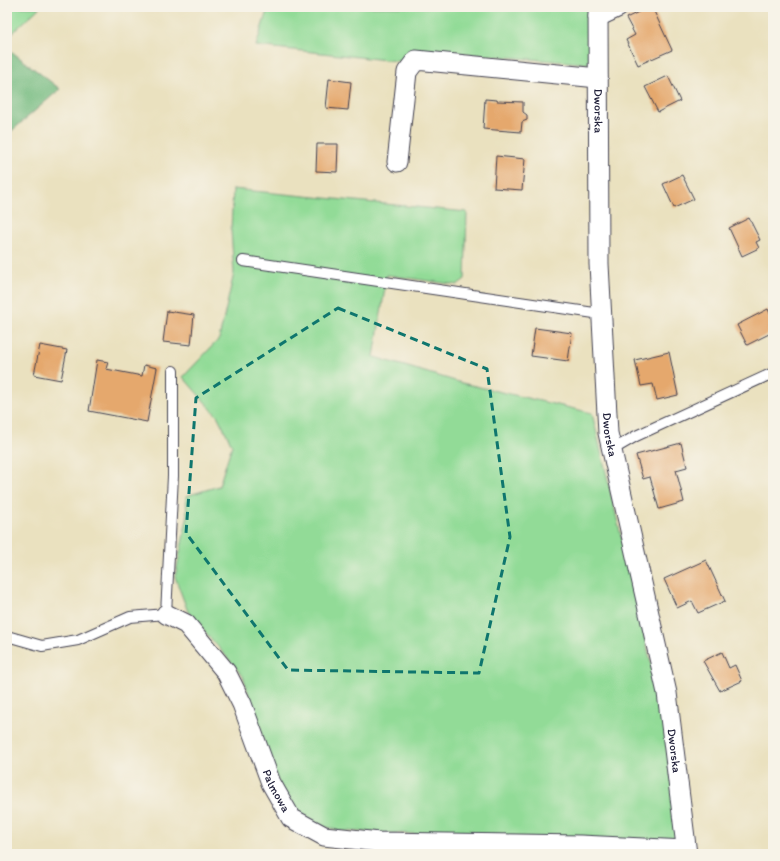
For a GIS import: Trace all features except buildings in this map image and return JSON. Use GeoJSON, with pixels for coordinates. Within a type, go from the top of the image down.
{"type":"FeatureCollection","features":[{"type":"Feature","properties":{"kind":"street"},"geometry":{"type":"LineString","coordinates":[[598,12],[619,7]]}},
{"type":"Feature","properties":{"kind":"street","name":"Dworska"},"geometry":{"type":"LineString","coordinates":[[598,12],[599,255],[608,433],[667,693],[686,852]]}},
{"type":"Feature","properties":{"kind":"street"},"geometry":{"type":"LineString","coordinates":[[397,162],[407,72],[416,60],[598,78]]}},
{"type":"Feature","properties":{"kind":"street","name":"Palmowa"},"geometry":{"type":"LineString","coordinates":[[166,614],[186,624],[226,672],[242,704],[271,783],[291,818],[324,836],[379,842],[481,849],[580,845],[686,852]]}},
{"type":"Feature","properties":{"kind":"lane"},"geometry":{"type":"LineString","coordinates":[[243,261],[601,314]]}},
{"type":"Feature","properties":{"kind":"lane"},"geometry":{"type":"LineString","coordinates":[[7,636],[42,646],[78,640],[130,617],[166,614],[173,476],[173,371]]}},
{"type":"Feature","properties":{"kind":"lane"},"geometry":{"type":"LineString","coordinates":[[612,450],[636,436],[773,373]]}},
{"type":"Feature","properties":{"kind":"highlighted area"},"geometry":{"type":"Polygon","coordinates":[[[338,308],[487,369],[510,537],[479,673],[288,670],[186,533],[196,398],[338,308]]]}},
{"type":"Feature","properties":{"kind":"green space"},"geometry":{"type":"Polygon","coordinates":[[[7,7],[40,7],[7,38],[7,7]]]}},
{"type":"Feature","properties":{"kind":"green space"},"geometry":{"type":"Polygon","coordinates":[[[271,7],[591,7],[592,64],[417,50],[405,62],[256,46],[266,14],[271,7]]]}},
{"type":"Feature","properties":{"kind":"green space"},"geometry":{"type":"Polygon","coordinates":[[[7,48],[60,89],[7,135],[7,48]]]}},
{"type":"Feature","properties":{"kind":"green space"},"geometry":{"type":"Polygon","coordinates":[[[233,189],[467,212],[465,279],[457,285],[387,275],[374,357],[462,383],[592,413],[666,727],[678,838],[670,844],[339,831],[312,823],[285,801],[269,758],[243,676],[188,612],[175,577],[187,519],[186,496],[219,486],[232,445],[218,417],[183,377],[219,339],[234,273],[231,230],[233,189]]]}}]}
